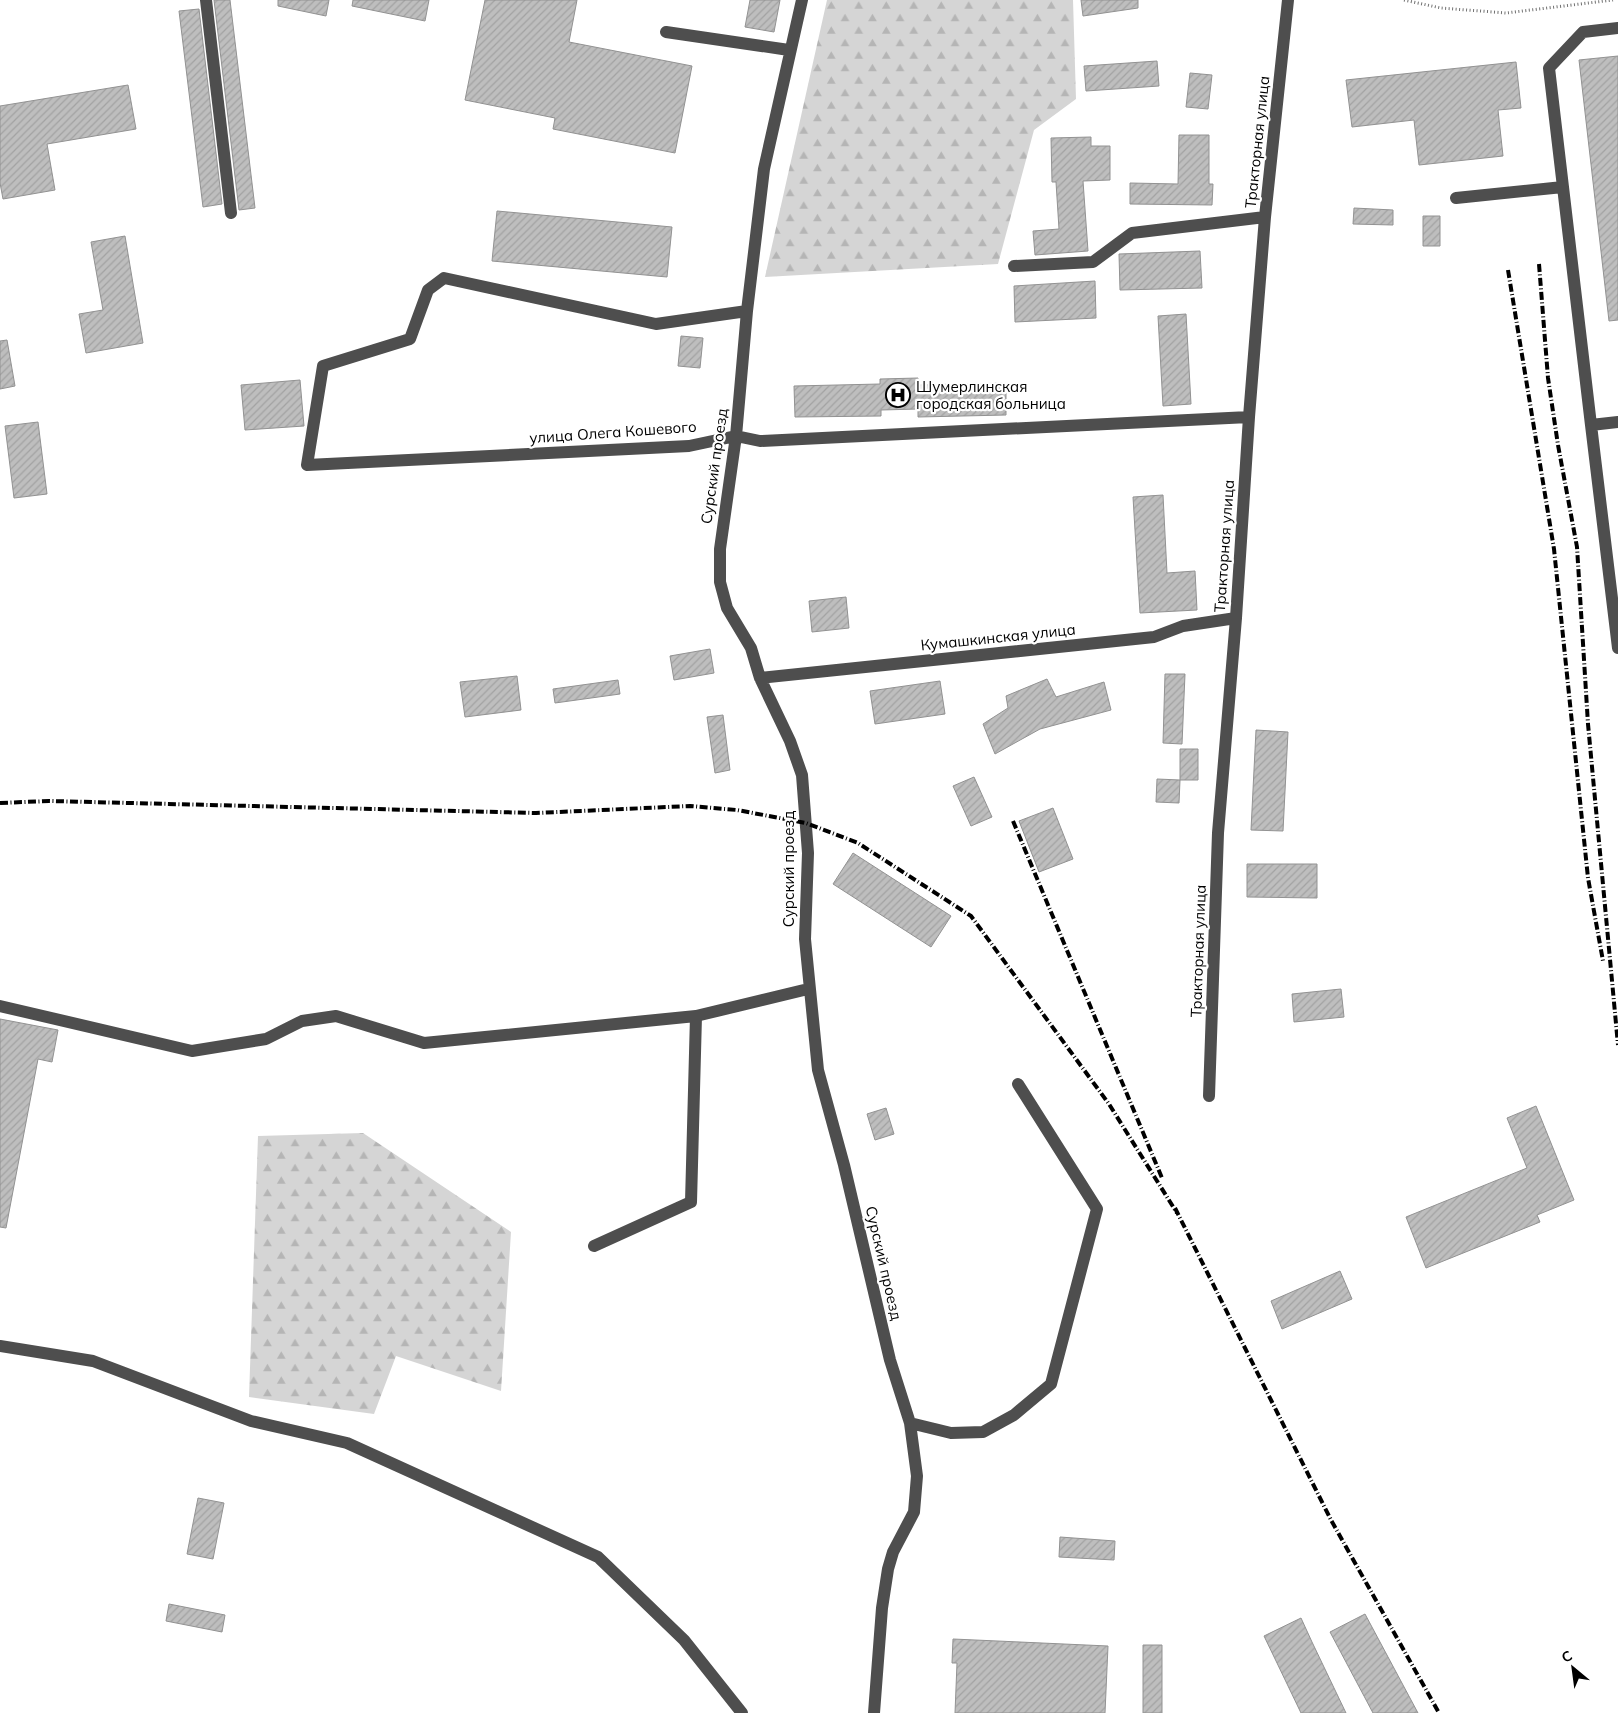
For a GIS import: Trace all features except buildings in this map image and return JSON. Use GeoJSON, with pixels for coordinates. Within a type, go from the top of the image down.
{"type":"FeatureCollection","features":[{"type":"Feature","properties":{"kind":"street"},"geometry":{"type":"LineString","coordinates":[[206,0],[231,213]]}},
{"type":"Feature","properties":{"kind":"street","name":"Сурский проезд"},"geometry":{"type":"LineString","coordinates":[[802,0],[789,50],[764,169],[747,312],[736,436],[720,549],[720,582],[727,608],[751,648],[760,678],[790,741],[802,775],[808,853],[805,939],[808,989],[818,1070],[844,1165],[890,1360],[910,1423],[917,1476],[914,1512],[893,1552],[888,1568],[882,1608],[874,1713]]}},
{"type":"Feature","properties":{"kind":"street","name":"Тракторная улица"},"geometry":{"type":"LineString","coordinates":[[1209,1096],[1218,833],[1236,618],[1265,216],[1288,0]]}},
{"type":"Feature","properties":{"kind":"street"},"geometry":{"type":"LineString","coordinates":[[1618,28],[1583,32],[1549,68],[1618,648]]}},
{"type":"Feature","properties":{"kind":"street"},"geometry":{"type":"LineString","coordinates":[[666,32],[789,50]]}},
{"type":"Feature","properties":{"kind":"street"},"geometry":{"type":"LineString","coordinates":[[1456,198],[1562,187]]}},
{"type":"Feature","properties":{"kind":"street"},"geometry":{"type":"LineString","coordinates":[[1014,266],[1093,262],[1132,233],[1265,216]]}},
{"type":"Feature","properties":{"kind":"street","name":"улица Олега Кошевого"},"geometry":{"type":"LineString","coordinates":[[747,312],[656,324],[444,278],[428,290],[410,339],[323,366],[307,465],[689,446],[736,436],[760,441],[1249,417]]}},
{"type":"Feature","properties":{"kind":"street"},"geometry":{"type":"LineString","coordinates":[[1591,425],[1618,422]]}},
{"type":"Feature","properties":{"kind":"street","name":"Кумашкинская улица"},"geometry":{"type":"LineString","coordinates":[[760,678],[1154,637],[1183,626],[1236,618]]}},
{"type":"Feature","properties":{"kind":"street"},"geometry":{"type":"LineString","coordinates":[[0,1006],[192,1051],[266,1038],[302,1021],[336,1016],[424,1043],[696,1016],[808,989]]}},
{"type":"Feature","properties":{"kind":"street"},"geometry":{"type":"LineString","coordinates":[[594,1246],[691,1202],[696,1016]]}},
{"type":"Feature","properties":{"kind":"street"},"geometry":{"type":"LineString","coordinates":[[910,1423],[951,1433],[983,1432],[1014,1415],[1052,1384],[1097,1208],[1018,1084]]}},
{"type":"Feature","properties":{"kind":"street"},"geometry":{"type":"LineString","coordinates":[[0,1346],[93,1361],[251,1422],[348,1443],[598,1557],[684,1640],[742,1713]]}},
{"type":"Feature","properties":{"kind":"path"},"geometry":{"type":"LineString","coordinates":[[1404,0],[1441,8],[1506,13],[1613,0]]}},
{"type":"Feature","properties":{"kind":"green space"},"geometry":{"type":"Polygon","coordinates":[[[827,0],[1073,0],[1076,99],[1034,130],[998,264],[765,277],[827,0]]]}},
{"type":"Feature","properties":{"kind":"green space"},"geometry":{"type":"Polygon","coordinates":[[[363,1133],[511,1232],[501,1391],[396,1356],[374,1414],[249,1397],[258,1136],[363,1133]]]}},
{"type":"Feature","properties":{"kind":"railway"},"geometry":{"type":"LineString","coordinates":[[1539,264],[1548,378],[1577,547],[1588,724],[1618,1045]]}},
{"type":"Feature","properties":{"kind":"railway"},"geometry":{"type":"LineString","coordinates":[[1508,270],[1554,549],[1588,878],[1603,961]]}},
{"type":"Feature","properties":{"kind":"railway"},"geometry":{"type":"LineString","coordinates":[[0,803],[49,801],[536,813],[690,806],[737,810],[806,823],[858,843],[971,916],[1109,1104],[1177,1213]]}},
{"type":"Feature","properties":{"kind":"railway"},"geometry":{"type":"LineString","coordinates":[[1013,821],[1162,1178]]}},
{"type":"Feature","properties":{"kind":"railway"},"geometry":{"type":"LineString","coordinates":[[1175,1208],[1331,1520],[1439,1713]]}},
{"type":"Feature","properties":{"kind":"place","name":"Шумерлинская городская больница"},"geometry":{"type":"Point","coordinates":[898,395]}}]}
